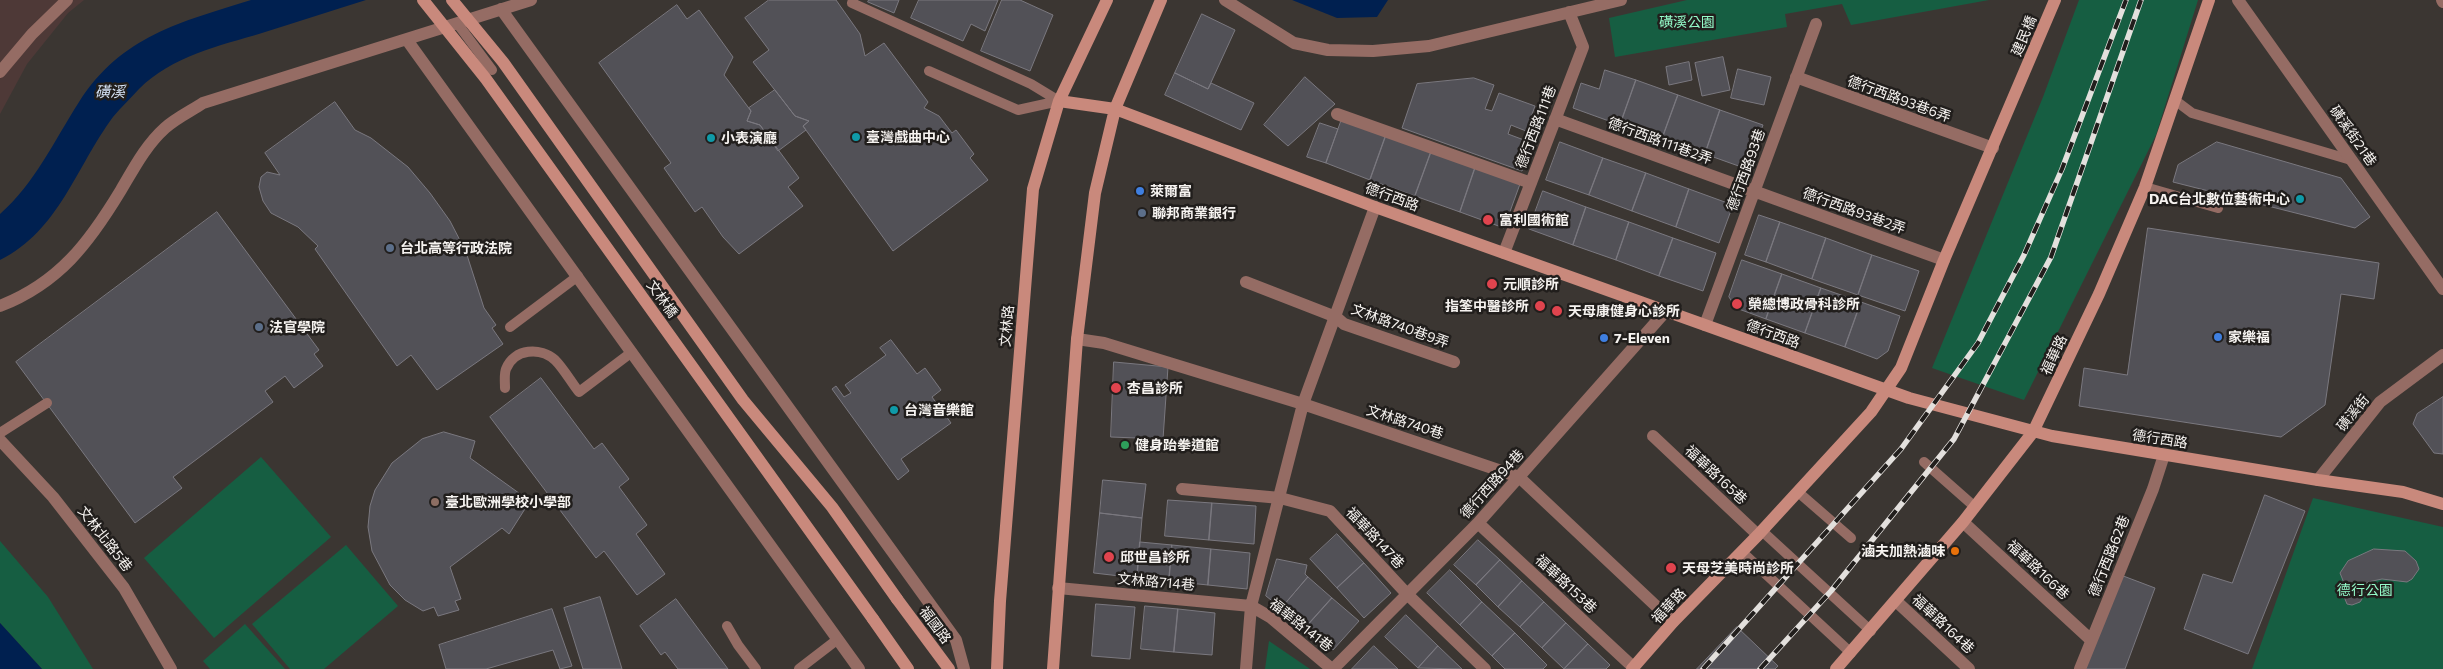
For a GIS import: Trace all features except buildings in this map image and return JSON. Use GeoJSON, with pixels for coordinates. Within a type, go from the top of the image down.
{"type":"FeatureCollection","features":[{"type":"Feature","properties":{"kind":"street"},"geometry":{"type":"LineString","coordinates":[[0,72],[32,34],[67,0]]}},
{"type":"Feature","properties":{"kind":"street","name":"文林橋"},"geometry":{"type":"LineString","coordinates":[[423,0],[486,79],[908,669]]}},
{"type":"Feature","properties":{"kind":"street","name":"文林橋"},"geometry":{"type":"LineString","coordinates":[[452,0],[503,62],[743,400],[832,506],[897,599]]}},
{"type":"Feature","properties":{"kind":"street"},"geometry":{"type":"LineString","coordinates":[[0,306],[45,283],[76,256],[101,224],[144,152],[166,127],[204,103],[267,81],[407,40],[531,0]]}},
{"type":"Feature","properties":{"kind":"street","name":"文林路"},"geometry":{"type":"LineString","coordinates":[[997,669],[1000,601],[1033,188],[1060,101],[1107,0]]}},
{"type":"Feature","properties":{"kind":"street"},"geometry":{"type":"LineString","coordinates":[[1053,669],[1077,339],[1094,193],[1115,109],[1161,0]]}},
{"type":"Feature","properties":{"kind":"street"},"geometry":{"type":"LineString","coordinates":[[1225,0],[1294,43],[1328,50],[1373,51],[1429,46],[1621,0]]}},
{"type":"Feature","properties":{"kind":"street","name":"建民橋"},"geometry":{"type":"LineString","coordinates":[[2021,83],[2056,0]]}},
{"type":"Feature","properties":{"kind":"street","name":"福華路"},"geometry":{"type":"LineString","coordinates":[[1836,669],[1964,522],[2033,432],[2099,294],[2145,187],[2209,0]]}},
{"type":"Feature","properties":{"kind":"street","name":"磺溪街21巷"},"geometry":{"type":"LineString","coordinates":[[2238,0],[2443,289]]}},
{"type":"Feature","properties":{"kind":"street"},"geometry":{"type":"LineString","coordinates":[[501,9],[956,640],[964,669]]}},
{"type":"Feature","properties":{"kind":"street","name":"德行西路111巷"},"geometry":{"type":"LineString","coordinates":[[1504,253],[1583,47],[1569,12]]}},
{"type":"Feature","properties":{"kind":"street","name":"德行西路93巷"},"geometry":{"type":"LineString","coordinates":[[1705,325],[1816,24]]}},
{"type":"Feature","properties":{"kind":"street"},"geometry":{"type":"LineString","coordinates":[[407,40],[859,669]]}},
{"type":"Feature","properties":{"kind":"street","name":"德行西路93巷6弄"},"geometry":{"type":"LineString","coordinates":[[1796,77],[1992,148]]}},
{"type":"Feature","properties":{"kind":"street","name":"福華路"},"geometry":{"type":"LineString","coordinates":[[1633,668],[1871,412],[1901,368],[1944,260],[2021,83]]}},
{"type":"Feature","properties":{"kind":"street","name":"德行西路"},"geometry":{"type":"LineString","coordinates":[[1060,101],[1115,109],[1375,207],[1705,325],[1885,392],[2033,432],[2318,480],[2403,492],[2443,504]]}},
{"type":"Feature","properties":{"kind":"street"},"geometry":{"type":"LineString","coordinates":[[1336,114],[1531,183]]}},
{"type":"Feature","properties":{"kind":"street","name":"德行西路111巷2弄"},"geometry":{"type":"LineString","coordinates":[[1555,119],[1754,191]]}},
{"type":"Feature","properties":{"kind":"street","name":"德行西路93巷2弄"},"geometry":{"type":"LineString","coordinates":[[1754,191],[1944,260]]}},
{"type":"Feature","properties":{"kind":"street","name":"文林路740巷9弄"},"geometry":{"type":"LineString","coordinates":[[1246,669],[1251,606],[1303,404],[1375,207]]}},
{"type":"Feature","properties":{"kind":"street","name":"文林路740巷9弄"},"geometry":{"type":"LineString","coordinates":[[1246,282],[1336,317],[1344,324],[1454,362]]}},
{"type":"Feature","properties":{"kind":"street","name":"德行西路94巷"},"geometry":{"type":"LineString","coordinates":[[1333,669],[1478,523],[1665,312]]}},
{"type":"Feature","properties":{"kind":"street","name":"文林路740巷"},"geometry":{"type":"LineString","coordinates":[[1077,339],[1104,343],[1303,404],[1520,477],[1674,622]]}},
{"type":"Feature","properties":{"kind":"street","name":"磺溪街"},"geometry":{"type":"LineString","coordinates":[[2318,480],[2380,402],[2443,355]]}},
{"type":"Feature","properties":{"kind":"street","name":"福華路165巷"},"geometry":{"type":"LineString","coordinates":[[1654,436],[1760,533]]}},
{"type":"Feature","properties":{"kind":"street","name":"文林北路5巷"},"geometry":{"type":"LineString","coordinates":[[0,440],[53,497],[124,588],[171,669]]}},
{"type":"Feature","properties":{"kind":"street","name":"德行西路62巷"},"geometry":{"type":"LineString","coordinates":[[2080,669],[2153,489],[2164,454]]}},
{"type":"Feature","properties":{"kind":"street","name":"福華路147巷"},"geometry":{"type":"LineString","coordinates":[[1182,489],[1280,498],[1330,511],[1407,594],[1485,669]]}},
{"type":"Feature","properties":{"kind":"street","name":"福華路166巷"},"geometry":{"type":"LineString","coordinates":[[1964,522],[2091,640]]}},
{"type":"Feature","properties":{"kind":"street","name":"福華路153巷"},"geometry":{"type":"LineString","coordinates":[[1478,523],[1633,668]]}},
{"type":"Feature","properties":{"kind":"street","name":"文林路714巷"},"geometry":{"type":"LineString","coordinates":[[1058,588],[1251,606]]}},
{"type":"Feature","properties":{"kind":"street","name":"福國路"},"geometry":{"type":"LineString","coordinates":[[897,599],[949,669]]}},
{"type":"Feature","properties":{"kind":"street","name":"福華路164巷"},"geometry":{"type":"LineString","coordinates":[[1896,601],[1969,669]]}},
{"type":"Feature","properties":{"kind":"street","name":"福華路141巷"},"geometry":{"type":"LineString","coordinates":[[1251,606],[1270,617],[1333,669]]}},
{"type":"Feature","properties":{"kind":"lane"},"geometry":{"type":"LineString","coordinates":[[853,0],[852,3],[1031,84],[1060,101]]}},
{"type":"Feature","properties":{"kind":"lane"},"geometry":{"type":"LineString","coordinates":[[457,24],[492,70]]}},
{"type":"Feature","properties":{"kind":"lane"},"geometry":{"type":"LineString","coordinates":[[929,71],[1018,110],[1060,101]]}},
{"type":"Feature","properties":{"kind":"lane"},"geometry":{"type":"LineString","coordinates":[[2176,101],[2192,113],[2351,160]]}},
{"type":"Feature","properties":{"kind":"lane"},"geometry":{"type":"LineString","coordinates":[[2145,187],[2218,208]]}},
{"type":"Feature","properties":{"kind":"lane"},"geometry":{"type":"LineString","coordinates":[[510,327],[578,276]]}},
{"type":"Feature","properties":{"kind":"lane"},"geometry":{"type":"LineString","coordinates":[[505,388],[506,368],[516,356],[528,351],[544,352],[556,360],[579,392],[632,352]]}},
{"type":"Feature","properties":{"kind":"lane"},"geometry":{"type":"LineString","coordinates":[[0,433],[47,403]]}},
{"type":"Feature","properties":{"kind":"lane"},"geometry":{"type":"LineString","coordinates":[[1924,462],[1975,507]]}},
{"type":"Feature","properties":{"kind":"lane"},"geometry":{"type":"LineString","coordinates":[[1798,492],[1851,538]]}},
{"type":"Feature","properties":{"kind":"lane"},"geometry":{"type":"LineString","coordinates":[[1760,533],[1871,631]]}},
{"type":"Feature","properties":{"kind":"lane"},"geometry":{"type":"LineString","coordinates":[[1742,552],[1851,653]]}},
{"type":"Feature","properties":{"kind":"lane"},"geometry":{"type":"LineString","coordinates":[[727,626],[738,646],[756,669]]}},
{"type":"Feature","properties":{"kind":"lane"},"geometry":{"type":"LineString","coordinates":[[800,669],[838,639]]}},
{"type":"Feature","properties":{"kind":"shaded area"},"geometry":{"type":"Polygon","coordinates":[[[0,0],[84,0],[68,13],[27,64],[0,114],[0,0]]]}},
{"type":"Feature","properties":{"kind":"green space","name":"磺溪公園"},"geometry":{"type":"Polygon","coordinates":[[[1687,0],[1989,0],[1851,25],[1842,4],[1785,14],[1787,27],[1615,57],[1609,18],[1687,0]]]}},
{"type":"Feature","properties":{"kind":"green space"},"geometry":{"type":"Polygon","coordinates":[[[2079,0],[2198,0],[2156,135],[2024,400],[1932,368],[2043,97],[2079,0]]]}},
{"type":"Feature","properties":{"kind":"green space"},"geometry":{"type":"Polygon","coordinates":[[[261,457],[331,537],[214,638],[144,558],[261,457]]]}},
{"type":"Feature","properties":{"kind":"green space","name":"德行公園"},"geometry":{"type":"Polygon","coordinates":[[[2313,498],[2443,527],[2443,669],[2252,669],[2313,498]]]}},
{"type":"Feature","properties":{"kind":"green space"},"geometry":{"type":"Polygon","coordinates":[[[0,541],[48,597],[93,669],[42,669],[0,623],[0,541]]]}},
{"type":"Feature","properties":{"kind":"green space"},"geometry":{"type":"Polygon","coordinates":[[[346,545],[398,606],[324,669],[290,669],[252,624],[346,545]]]}},
{"type":"Feature","properties":{"kind":"green space"},"geometry":{"type":"Polygon","coordinates":[[[245,624],[285,669],[210,669],[203,661],[245,624]]]}},
{"type":"Feature","properties":{"kind":"green space"},"geometry":{"type":"Polygon","coordinates":[[[1269,641],[1310,669],[1265,669],[1269,641]]]}},
{"type":"Feature","properties":{"kind":"water","name":"磺溪"},"geometry":{"type":"Polygon","coordinates":[[[251,0],[366,0],[197,53],[166,68],[139,89],[113,117],[52,215],[20,248],[0,260],[0,214],[24,189],[79,102],[114,61],[154,34],[200,16],[251,0]]]}},
{"type":"Feature","properties":{"kind":"water"},"geometry":{"type":"Polygon","coordinates":[[[1292,0],[1388,0],[1377,17],[1337,18],[1292,0]]]}},
{"type":"Feature","properties":{"kind":"water"},"geometry":{"type":"Polygon","coordinates":[[[1,624],[42,669],[0,669],[1,624]]]}},
{"type":"Feature","properties":{"kind":"railway"},"geometry":{"type":"LineString","coordinates":[[1703,669],[1901,449],[1978,343],[2024,255],[2062,169],[2126,0]]}},
{"type":"Feature","properties":{"kind":"railway"},"geometry":{"type":"LineString","coordinates":[[1760,669],[1831,591],[1954,439],[2051,257],[2141,0]]}},
{"type":"Feature","properties":{"kind":"place","name":"臺灣戲曲中心"},"geometry":{"type":"Point","coordinates":[856,137]}},
{"type":"Feature","properties":{"kind":"place","name":"小表演廳"},"geometry":{"type":"Point","coordinates":[711,138]}},
{"type":"Feature","properties":{"kind":"place","name":"萊爾富"},"geometry":{"type":"Point","coordinates":[1140,191]}},
{"type":"Feature","properties":{"kind":"place","name":"DAC台北數位藝術中心"},"geometry":{"type":"Point","coordinates":[2300,199]}},
{"type":"Feature","properties":{"kind":"place","name":"聯邦商業銀行"},"geometry":{"type":"Point","coordinates":[1142,213]}},
{"type":"Feature","properties":{"kind":"place","name":"富利國術館"},"geometry":{"type":"Point","coordinates":[1488,220]}},
{"type":"Feature","properties":{"kind":"place","name":"台北高等行政法院"},"geometry":{"type":"Point","coordinates":[390,248]}},
{"type":"Feature","properties":{"kind":"place","name":"元順診所"},"geometry":{"type":"Point","coordinates":[1492,284]}},
{"type":"Feature","properties":{"kind":"place","name":"榮總博政骨科診所"},"geometry":{"type":"Point","coordinates":[1737,304]}},
{"type":"Feature","properties":{"kind":"place","name":"指筌中醫診所"},"geometry":{"type":"Point","coordinates":[1540,306]}},
{"type":"Feature","properties":{"kind":"place","name":"天母康健身心診所"},"geometry":{"type":"Point","coordinates":[1557,311]}},
{"type":"Feature","properties":{"kind":"place","name":"法官學院"},"geometry":{"type":"Point","coordinates":[259,327]}},
{"type":"Feature","properties":{"kind":"place","name":"家樂福"},"geometry":{"type":"Point","coordinates":[2218,337]}},
{"type":"Feature","properties":{"kind":"place","name":"7-Eleven"},"geometry":{"type":"Point","coordinates":[1604,338]}},
{"type":"Feature","properties":{"kind":"place","name":"杏昌診所"},"geometry":{"type":"Point","coordinates":[1116,388]}},
{"type":"Feature","properties":{"kind":"place","name":"台灣音樂館"},"geometry":{"type":"Point","coordinates":[894,410]}},
{"type":"Feature","properties":{"kind":"place","name":"健身跆拳道館"},"geometry":{"type":"Point","coordinates":[1125,445]}},
{"type":"Feature","properties":{"kind":"place","name":"臺北歐洲學校小學部"},"geometry":{"type":"Point","coordinates":[435,502]}},
{"type":"Feature","properties":{"kind":"place","name":"滷夫加熱滷味"},"geometry":{"type":"Point","coordinates":[1955,551]}},
{"type":"Feature","properties":{"kind":"place","name":"邱世昌診所"},"geometry":{"type":"Point","coordinates":[1109,557]}},
{"type":"Feature","properties":{"kind":"place","name":"天母芝美時尚診所"},"geometry":{"type":"Point","coordinates":[1671,568]}}]}
